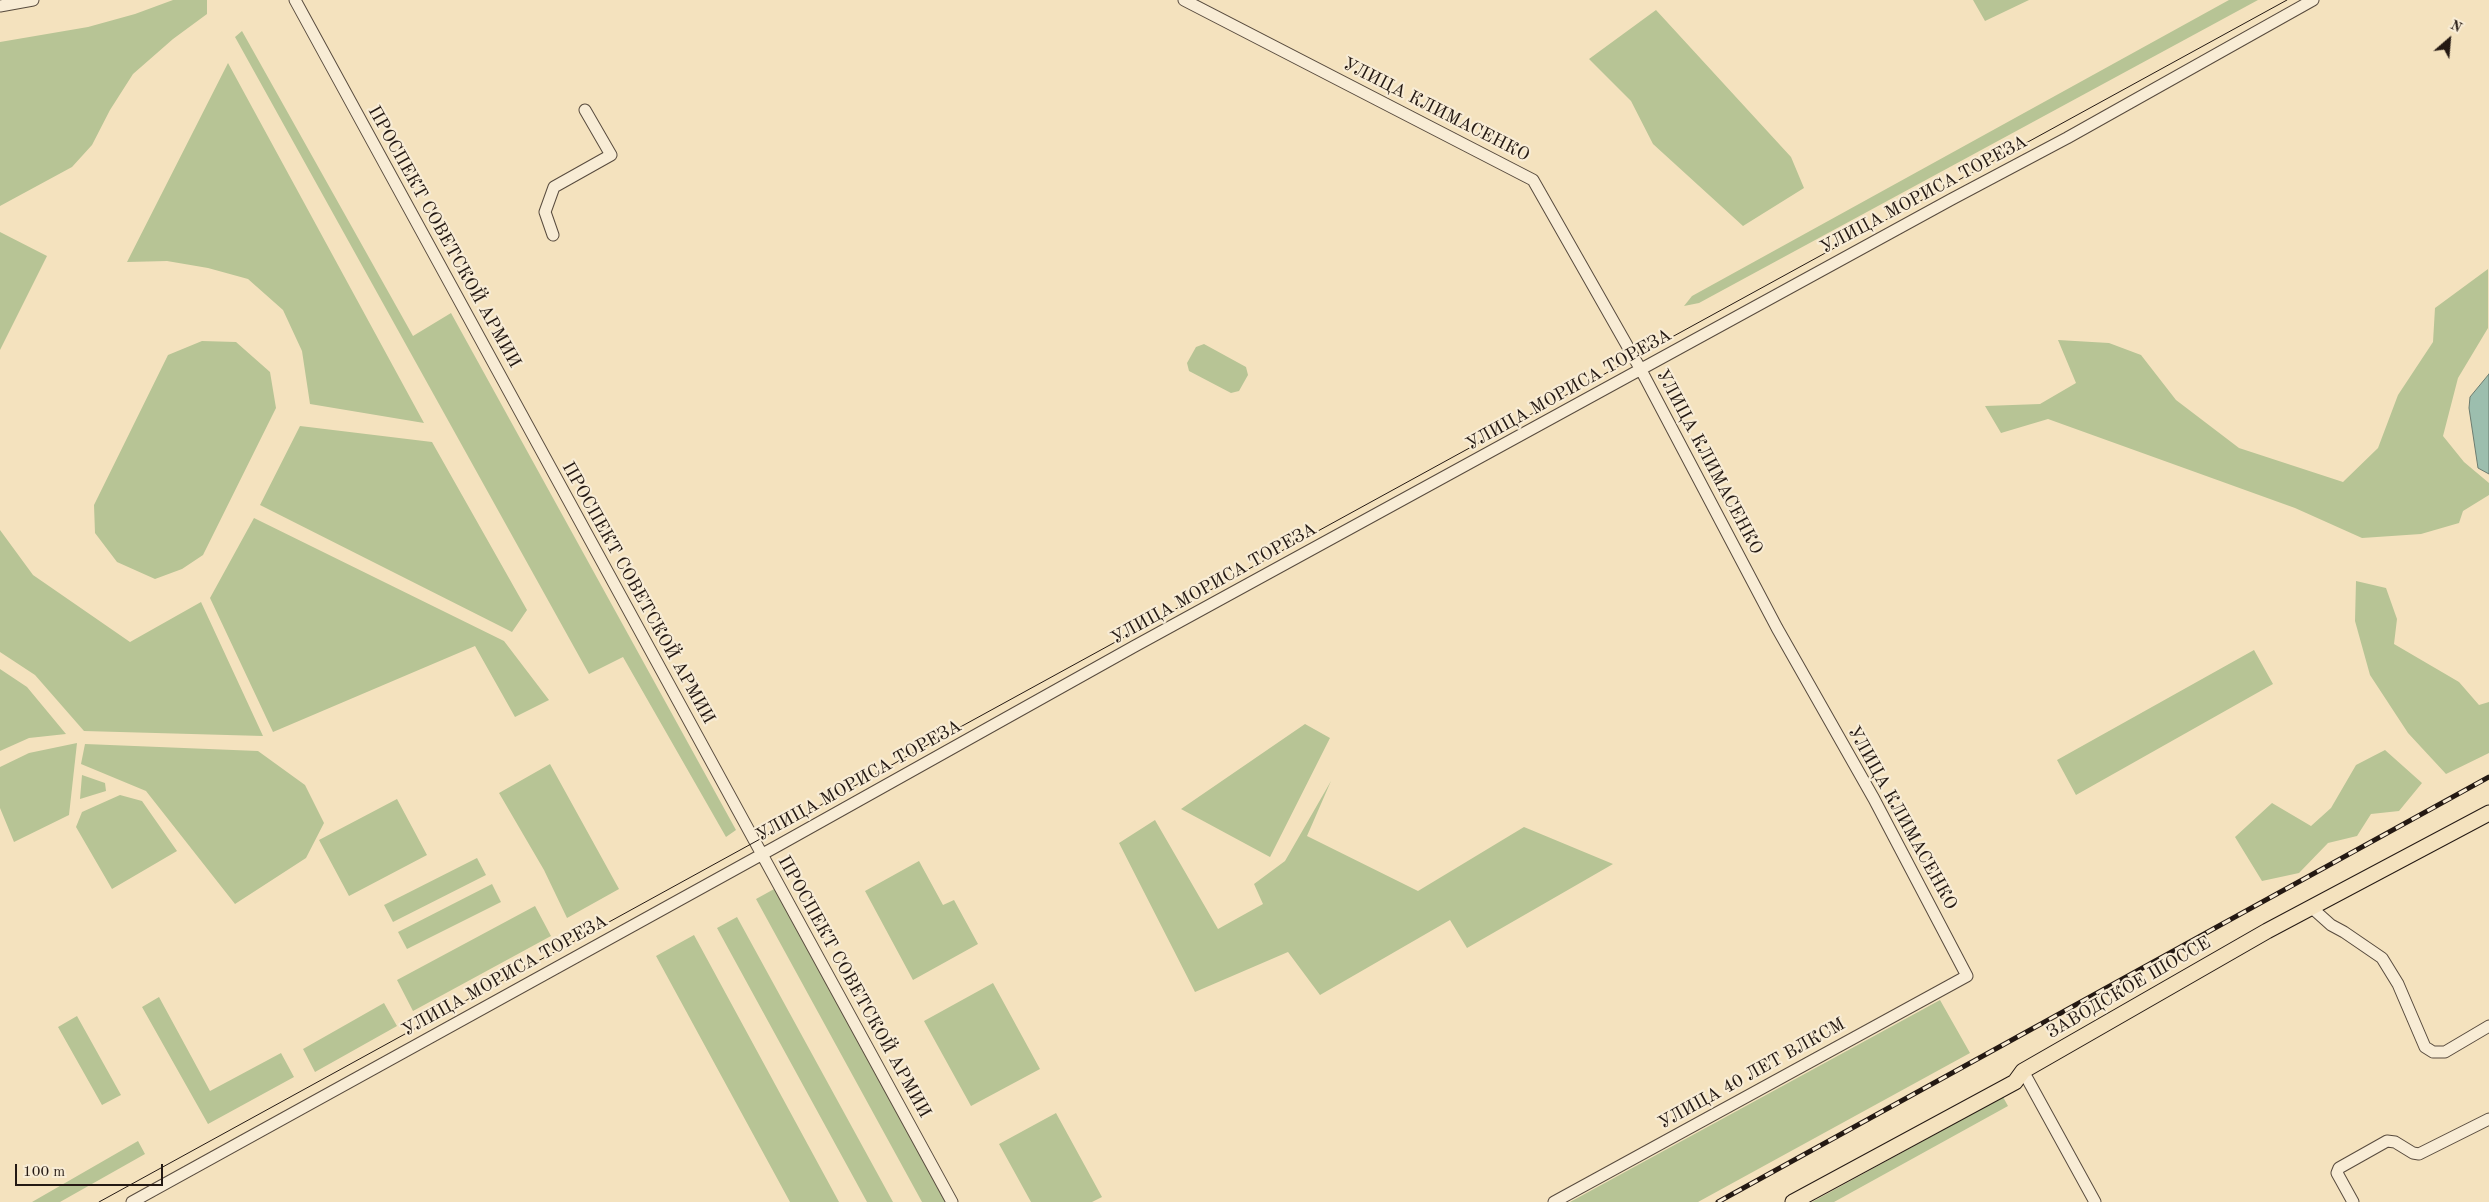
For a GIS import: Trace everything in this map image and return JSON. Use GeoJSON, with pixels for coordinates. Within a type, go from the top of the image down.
{"type":"FeatureCollection","features":[{"type":"Feature","properties":{"kind":"main road","name":"ЗАВОДСКОЕ ШОССЕ"},"geometry":{"type":"LineString","coordinates":[[1793,1202],[2015,1082],[2023,1071],[2312,908],[2489,812]]}},
{"type":"Feature","properties":{"kind":"street"},"geometry":{"type":"LineString","coordinates":[[0,6],[33,0]]}},
{"type":"Feature","properties":{"kind":"street","name":"ПРОСПЕКТ СОВЕТСКОЙ АРМИИ"},"geometry":{"type":"LineString","coordinates":[[295,0],[952,1202]]}},
{"type":"Feature","properties":{"kind":"street","name":"УЛИЦА КЛИМАСЕНКО"},"geometry":{"type":"LineString","coordinates":[[1184,0],[1533,180],[1641,370],[1776,628],[1874,799],[1968,976]]}},
{"type":"Feature","properties":{"kind":"street","name":"УЛИЦА МОРИСА ТОРЕЗА"},"geometry":{"type":"LineString","coordinates":[[132,1202],[762,855],[1136,646],[2067,138],[2313,0]]}},
{"type":"Feature","properties":{"kind":"street"},"geometry":{"type":"LineString","coordinates":[[553,235],[545,212],[554,187],[612,155],[585,110]]}},
{"type":"Feature","properties":{"kind":"street"},"geometry":{"type":"LineString","coordinates":[[2312,908],[2330,926],[2344,932],[2382,958],[2398,984],[2425,1047],[2433,1052],[2445,1052],[2489,1026]]}},
{"type":"Feature","properties":{"kind":"street","name":"УЛИЦА 40 ЛЕТ ВЛКСМ"},"geometry":{"type":"LineString","coordinates":[[1554,1202],[1968,976]]}},
{"type":"Feature","properties":{"kind":"street"},"geometry":{"type":"LineString","coordinates":[[2023,1071],[2095,1202]]}},
{"type":"Feature","properties":{"kind":"street"},"geometry":{"type":"LineString","coordinates":[[2353,1202],[2337,1173],[2339,1168],[2387,1141],[2395,1142],[2413,1153],[2419,1154],[2489,1119]]}},
{"type":"Feature","properties":{"kind":"green space"},"geometry":{"type":"Polygon","coordinates":[[[173,0],[207,0],[207,14],[173,39],[133,74],[110,110],[92,145],[72,167],[0,206],[0,42],[88,27],[135,14],[173,0]]]}},
{"type":"Feature","properties":{"kind":"green space"},"geometry":{"type":"Polygon","coordinates":[[[1973,0],[2029,0],[1985,21],[1973,0]]]}},
{"type":"Feature","properties":{"kind":"green space"},"geometry":{"type":"Polygon","coordinates":[[[2229,0],[2258,0],[1699,303],[1684,306],[1692,296],[2229,0]]]}},
{"type":"Feature","properties":{"kind":"green space"},"geometry":{"type":"Polygon","coordinates":[[[1656,10],[1791,157],[1804,188],[1743,226],[1653,144],[1631,101],[1589,59],[1656,10]]]}},
{"type":"Feature","properties":{"kind":"green space"},"geometry":{"type":"Polygon","coordinates":[[[242,31],[413,336],[451,313],[736,830],[726,837],[623,657],[589,674],[235,37],[242,31]]]}},
{"type":"Feature","properties":{"kind":"green space"},"geometry":{"type":"Polygon","coordinates":[[[228,63],[424,423],[310,404],[302,351],[283,310],[248,279],[208,268],[167,261],[127,262],[228,63]]]}},
{"type":"Feature","properties":{"kind":"green space"},"geometry":{"type":"Polygon","coordinates":[[[0,232],[47,256],[0,350],[0,232]]]}},
{"type":"Feature","properties":{"kind":"green space"},"geometry":{"type":"Polygon","coordinates":[[[2488,269],[2488,328],[2458,378],[2443,436],[2464,462],[2489,483],[2489,495],[2463,511],[2459,523],[2421,534],[2362,538],[2295,508],[2048,419],[2001,433],[1985,406],[2040,404],[2076,383],[2058,340],[2109,343],[2141,355],[2176,400],[2239,448],[2343,482],[2378,448],[2398,395],[2433,342],[2435,308],[2488,269]]]}},
{"type":"Feature","properties":{"kind":"green space"},"geometry":{"type":"Polygon","coordinates":[[[202,341],[236,342],[270,372],[276,408],[203,555],[182,569],[155,579],[117,562],[95,533],[94,505],[168,355],[202,341]]]}},
{"type":"Feature","properties":{"kind":"green space"},"geometry":{"type":"Polygon","coordinates":[[[1204,344],[1246,367],[1248,375],[1239,391],[1231,393],[1189,371],[1187,363],[1196,347],[1204,344]]]}},
{"type":"Feature","properties":{"kind":"green space"},"geometry":{"type":"Polygon","coordinates":[[[300,426],[432,442],[527,610],[512,632],[260,505],[300,426]]]}},
{"type":"Feature","properties":{"kind":"green space"},"geometry":{"type":"Polygon","coordinates":[[[254,518],[504,641],[549,700],[515,717],[475,646],[273,732],[210,598],[254,518]]]}},
{"type":"Feature","properties":{"kind":"green space"},"geometry":{"type":"Polygon","coordinates":[[[0,530],[33,575],[130,642],[201,602],[263,736],[84,731],[35,675],[0,652],[0,530]]]}},
{"type":"Feature","properties":{"kind":"green space"},"geometry":{"type":"Polygon","coordinates":[[[2356,581],[2386,588],[2397,619],[2394,644],[2459,682],[2479,705],[2489,702],[2489,753],[2446,774],[2408,733],[2370,675],[2355,621],[2356,581]]]}},
{"type":"Feature","properties":{"kind":"green space"},"geometry":{"type":"Polygon","coordinates":[[[2254,650],[2273,684],[2076,795],[2057,760],[2254,650]]]}},
{"type":"Feature","properties":{"kind":"green space"},"geometry":{"type":"Polygon","coordinates":[[[0,669],[27,687],[66,734],[29,738],[0,751],[0,669]]]}},
{"type":"Feature","properties":{"kind":"green space"},"geometry":{"type":"Polygon","coordinates":[[[1305,724],[1330,738],[1270,857],[1181,809],[1305,724]]]}},
{"type":"Feature","properties":{"kind":"green space"},"geometry":{"type":"Polygon","coordinates":[[[77,743],[69,815],[14,842],[0,808],[0,767],[29,753],[77,743]]]}},
{"type":"Feature","properties":{"kind":"green space"},"geometry":{"type":"Polygon","coordinates":[[[85,744],[258,751],[305,785],[324,823],[306,858],[235,904],[146,791],[81,764],[85,744]]]}},
{"type":"Feature","properties":{"kind":"green space"},"geometry":{"type":"Polygon","coordinates":[[[2385,750],[2422,783],[2399,811],[2371,814],[2357,836],[2328,843],[2299,873],[2262,881],[2235,837],[2272,803],[2311,826],[2331,808],[2356,765],[2385,750]]]}},
{"type":"Feature","properties":{"kind":"green space"},"geometry":{"type":"Polygon","coordinates":[[[550,764],[619,889],[567,918],[544,870],[499,793],[550,764]]]}},
{"type":"Feature","properties":{"kind":"green space"},"geometry":{"type":"Polygon","coordinates":[[[82,775],[105,783],[106,791],[80,799],[82,775]]]}},
{"type":"Feature","properties":{"kind":"green space"},"geometry":{"type":"Polygon","coordinates":[[[1331,781],[1307,836],[1418,891],[1524,827],[1613,864],[1467,948],[1450,920],[1320,995],[1288,952],[1195,992],[1119,843],[1155,820],[1218,929],[1263,904],[1254,884],[1285,861],[1331,781]]]}},
{"type":"Feature","properties":{"kind":"green space"},"geometry":{"type":"Polygon","coordinates":[[[120,795],[142,801],[177,851],[112,889],[76,827],[82,812],[120,795]]]}},
{"type":"Feature","properties":{"kind":"green space"},"geometry":{"type":"Polygon","coordinates":[[[397,799],[427,855],[349,896],[319,840],[397,799]]]}},
{"type":"Feature","properties":{"kind":"green space"},"geometry":{"type":"Polygon","coordinates":[[[477,858],[486,875],[393,922],[384,905],[477,858]]]}},
{"type":"Feature","properties":{"kind":"green space"},"geometry":{"type":"Polygon","coordinates":[[[919,861],[943,905],[954,900],[978,944],[913,980],[865,891],[919,861]]]}},
{"type":"Feature","properties":{"kind":"green space"},"geometry":{"type":"Polygon","coordinates":[[[492,884],[501,902],[407,949],[398,932],[492,884]]]}},
{"type":"Feature","properties":{"kind":"green space"},"geometry":{"type":"Polygon","coordinates":[[[776,888],[948,1202],[922,1202],[756,899],[776,888]]]}},
{"type":"Feature","properties":{"kind":"green space"},"geometry":{"type":"Polygon","coordinates":[[[535,906],[551,936],[413,1011],[397,980],[535,906]]]}},
{"type":"Feature","properties":{"kind":"green space"},"geometry":{"type":"Polygon","coordinates":[[[737,917],[893,1202],[867,1202],[717,928],[737,917]]]}},
{"type":"Feature","properties":{"kind":"green space"},"geometry":{"type":"Polygon","coordinates":[[[694,935],[839,1202],[790,1202],[656,956],[694,935]]]}},
{"type":"Feature","properties":{"kind":"green space"},"geometry":{"type":"Polygon","coordinates":[[[993,983],[1040,1069],[971,1106],[924,1021],[993,983]]]}},
{"type":"Feature","properties":{"kind":"green space"},"geometry":{"type":"Polygon","coordinates":[[[159,997],[210,1091],[281,1053],[294,1077],[208,1124],[142,1007],[159,997]]]}},
{"type":"Feature","properties":{"kind":"green space"},"geometry":{"type":"Polygon","coordinates":[[[1940,1000],[1970,1053],[1698,1202],[1570,1202],[1940,1000]]]}},
{"type":"Feature","properties":{"kind":"green space"},"geometry":{"type":"Polygon","coordinates":[[[384,1003],[397,1026],[315,1072],[303,1049],[384,1003]]]}},
{"type":"Feature","properties":{"kind":"green space"},"geometry":{"type":"Polygon","coordinates":[[[77,1016],[121,1095],[102,1105],[58,1027],[77,1016]]]}},
{"type":"Feature","properties":{"kind":"green space"},"geometry":{"type":"Polygon","coordinates":[[[2003,1097],[2008,1106],[1834,1202],[1812,1202],[2003,1097]]]}},
{"type":"Feature","properties":{"kind":"green space"},"geometry":{"type":"Polygon","coordinates":[[[1056,1113],[1102,1197],[1092,1202],[1031,1202],[999,1144],[1056,1113]]]}},
{"type":"Feature","properties":{"kind":"green space"},"geometry":{"type":"Polygon","coordinates":[[[138,1141],[145,1154],[60,1202],[32,1202],[138,1141]]]}},
{"type":"Feature","properties":{"kind":"shaded area"},"geometry":{"type":"Polygon","coordinates":[[[2489,374],[2489,474],[2478,468],[2469,408],[2470,397],[2489,374]]]}},
{"type":"Feature","properties":{"kind":"tram line"},"geometry":{"type":"LineString","coordinates":[[99,1202],[782,827],[911,754],[2287,0]]}},
{"type":"Feature","properties":{"kind":"railway"},"geometry":{"type":"LineString","coordinates":[[1718,1202],[2489,777]]}}]}
